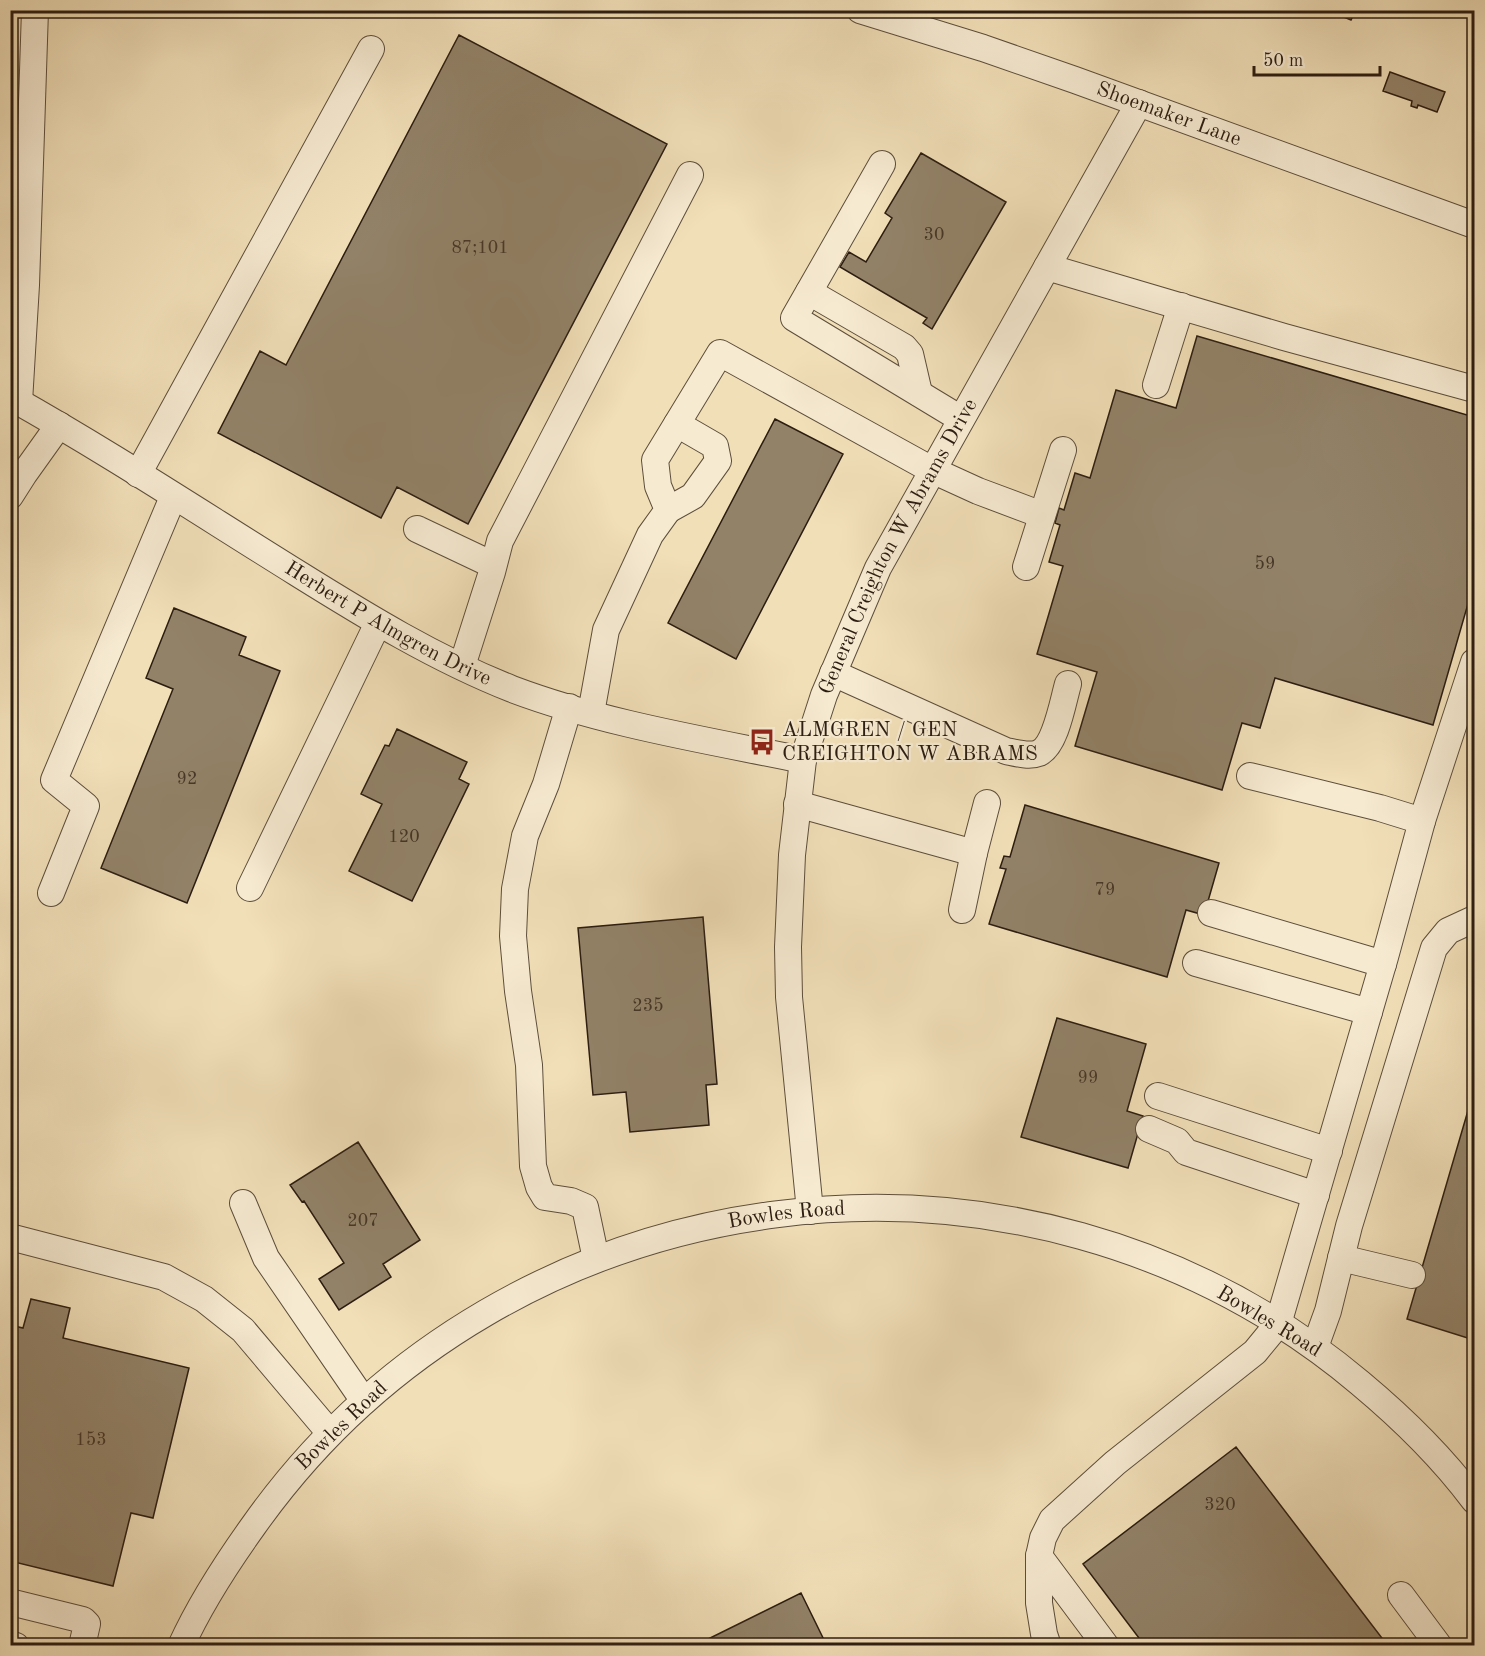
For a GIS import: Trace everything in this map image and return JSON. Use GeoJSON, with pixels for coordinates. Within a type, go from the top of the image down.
{"type":"FeatureCollection","features":[{"type":"Feature","properties":{"kind":"street"},"geometry":{"type":"LineString","coordinates":[[15,399],[26,285],[35,10]]}},
{"type":"Feature","properties":{"kind":"street","name":"Shoemaker Lane"},"geometry":{"type":"LineString","coordinates":[[860,10],[983,48],[1474,225]]}},
{"type":"Feature","properties":{"kind":"street"},"geometry":{"type":"LineString","coordinates":[[138,474],[371,49]]}},
{"type":"Feature","properties":{"kind":"street","name":"General Creighton W Abrams Drive"},"geometry":{"type":"LineString","coordinates":[[810,1211],[788,967],[790,900],[797,804],[803,760],[833,673],[878,568],[1139,103]]}},
{"type":"Feature","properties":{"kind":"street"},"geometry":{"type":"LineString","coordinates":[[882,164],[794,318],[961,419]]}},
{"type":"Feature","properties":{"kind":"street"},"geometry":{"type":"LineString","coordinates":[[462,666],[500,541],[690,175]]}},
{"type":"Feature","properties":{"kind":"street"},"geometry":{"type":"LineString","coordinates":[[1047,267],[1284,338],[1474,389]]}},
{"type":"Feature","properties":{"kind":"street"},"geometry":{"type":"LineString","coordinates":[[1156,385],[1181,306]]}},
{"type":"Feature","properties":{"kind":"street"},"geometry":{"type":"LineString","coordinates":[[668,510],[658,486],[655,460],[720,353],[932,470],[978,491],[1041,515]]}},
{"type":"Feature","properties":{"kind":"street","name":"Herbert P Almgren Drive"},"geometry":{"type":"LineString","coordinates":[[15,399],[378,623],[462,666],[513,689],[580,710],[643,726],[803,760]]}},
{"type":"Feature","properties":{"kind":"street"},"geometry":{"type":"LineString","coordinates":[[596,1259],[585,1207],[571,1200],[545,1197],[539,1187],[533,1166],[529,1065],[518,991],[513,936],[515,889],[525,836],[580,710],[606,630],[650,535],[668,510],[693,496],[718,461],[715,446],[677,424]]}},
{"type":"Feature","properties":{"kind":"street"},"geometry":{"type":"LineString","coordinates":[[10,496],[59,425]]}},
{"type":"Feature","properties":{"kind":"street"},"geometry":{"type":"LineString","coordinates":[[1026,567],[1063,450]]}},
{"type":"Feature","properties":{"kind":"street"},"geometry":{"type":"LineString","coordinates":[[51,893],[86,806],[54,780],[174,497]]}},
{"type":"Feature","properties":{"kind":"street"},"geometry":{"type":"LineString","coordinates":[[417,529],[494,565]]}},
{"type":"Feature","properties":{"kind":"street"},"geometry":{"type":"LineString","coordinates":[[250,888],[378,623]]}},
{"type":"Feature","properties":{"kind":"street"},"geometry":{"type":"LineString","coordinates":[[1048,1646],[1039,1603],[1039,1556],[1043,1538],[1052,1520],[1116,1463],[1255,1352],[1278,1324],[1383,964],[1422,821],[1474,662]]}},
{"type":"Feature","properties":{"kind":"street"},"geometry":{"type":"LineString","coordinates":[[833,673],[1005,751],[1025,755],[1039,753],[1051,743],[1068,684]]}},
{"type":"Feature","properties":{"kind":"street"},"geometry":{"type":"LineString","coordinates":[[1250,776],[1380,808],[1422,821]]}},
{"type":"Feature","properties":{"kind":"street"},"geometry":{"type":"LineString","coordinates":[[962,910],[987,803]]}},
{"type":"Feature","properties":{"kind":"street"},"geometry":{"type":"LineString","coordinates":[[797,804],[974,853]]}},
{"type":"Feature","properties":{"kind":"street"},"geometry":{"type":"LineString","coordinates":[[1211,913],[1383,964]]}},
{"type":"Feature","properties":{"kind":"street"},"geometry":{"type":"LineString","coordinates":[[1315,1347],[1328,1311],[1341,1258],[1434,948],[1448,931],[1474,919]]}},
{"type":"Feature","properties":{"kind":"street"},"geometry":{"type":"LineString","coordinates":[[1196,963],[1369,1012]]}},
{"type":"Feature","properties":{"kind":"street"},"geometry":{"type":"LineString","coordinates":[[1158,1096],[1329,1151]]}},
{"type":"Feature","properties":{"kind":"street"},"geometry":{"type":"LineString","coordinates":[[1149,1130],[1177,1141],[1186,1152],[1316,1195]]}},
{"type":"Feature","properties":{"kind":"street"},"geometry":{"type":"LineString","coordinates":[[243,1203],[266,1258],[364,1401]]}},
{"type":"Feature","properties":{"kind":"street","name":"Bowles Road"},"geometry":{"type":"LineString","coordinates":[[181,1646],[208,1593],[292,1474],[364,1401],[415,1359],[472,1320],[542,1282],[596,1259],[700,1227],[749,1218],[810,1211],[930,1209],[1004,1219],[1055,1229],[1125,1250],[1164,1265],[1233,1297],[1315,1347],[1415,1432],[1474,1500]]}},
{"type":"Feature","properties":{"kind":"street"},"geometry":{"type":"LineString","coordinates":[[10,1237],[164,1277],[204,1299],[243,1330],[330,1433]]}},
{"type":"Feature","properties":{"kind":"street"},"geometry":{"type":"LineString","coordinates":[[1341,1258],[1412,1275]]}},
{"type":"Feature","properties":{"kind":"street"},"geometry":{"type":"LineString","coordinates":[[1039,1556],[1106,1646]]}},
{"type":"Feature","properties":{"kind":"street"},"geometry":{"type":"LineString","coordinates":[[1401,1595],[1439,1646]]}},
{"type":"Feature","properties":{"kind":"street"},"geometry":{"type":"LineString","coordinates":[[10,1602],[83,1620],[87,1624],[87,1629],[82,1646]]}},
{"type":"Feature","properties":{"kind":"street"},"geometry":{"type":"LineString","coordinates":[[10,1644],[16,1646]]}},
{"type":"Feature","properties":{"kind":"building"},"geometry":{"type":"Polygon","coordinates":[[[1347,10],[1356,10],[1351,20],[1344,17],[1347,10]]]}},
{"type":"Feature","properties":{"kind":"building"},"geometry":{"type":"Polygon","coordinates":[[[459,35],[667,144],[468,524],[397,487],[381,518],[218,433],[260,351],[286,365],[459,35]]]}},
{"type":"Feature","properties":{"kind":"building"},"geometry":{"type":"Polygon","coordinates":[[[1390,72],[1445,92],[1437,112],[1418,105],[1417,108],[1411,106],[1412,101],[1383,91],[1390,72]]]}},
{"type":"Feature","properties":{"kind":"building"},"geometry":{"type":"Polygon","coordinates":[[[921,153],[1006,202],[932,329],[923,323],[927,318],[840,267],[849,252],[866,262],[892,218],[885,213],[921,153]]]}},
{"type":"Feature","properties":{"kind":"building"},"geometry":{"type":"Polygon","coordinates":[[[1197,336],[1474,417],[1474,583],[1433,725],[1275,678],[1260,728],[1242,723],[1222,790],[1075,746],[1097,672],[1037,654],[1063,566],[1049,562],[1060,525],[1055,523],[1059,508],[1064,510],[1075,473],[1090,478],[1116,390],[1176,408],[1197,336]]]}},
{"type":"Feature","properties":{"kind":"building"},"geometry":{"type":"Polygon","coordinates":[[[775,419],[843,454],[736,659],[668,623],[775,419]]]}},
{"type":"Feature","properties":{"kind":"building"},"geometry":{"type":"Polygon","coordinates":[[[174,608],[246,637],[239,655],[280,671],[187,903],[101,868],[173,689],[146,678],[174,608]]]}},
{"type":"Feature","properties":{"kind":"building"},"geometry":{"type":"Polygon","coordinates":[[[397,729],[467,762],[459,779],[469,784],[412,901],[349,871],[382,804],[361,794],[385,745],[389,746],[397,729]]]}},
{"type":"Feature","properties":{"kind":"building"},"geometry":{"type":"Polygon","coordinates":[[[1025,805],[1219,863],[1204,915],[1186,910],[1167,977],[989,924],[1006,869],[1000,868],[1004,856],[1010,857],[1025,805]]]}},
{"type":"Feature","properties":{"kind":"building"},"geometry":{"type":"Polygon","coordinates":[[[703,917],[717,1084],[706,1085],[709,1125],[630,1132],[626,1092],[593,1095],[578,928],[703,917]]]}},
{"type":"Feature","properties":{"kind":"building"},"geometry":{"type":"Polygon","coordinates":[[[1057,1018],[1146,1044],[1127,1111],[1143,1116],[1128,1168],[1021,1137],[1057,1018]]]}},
{"type":"Feature","properties":{"kind":"building"},"geometry":{"type":"Polygon","coordinates":[[[1474,1090],[1474,1340],[1407,1319],[1474,1090]]]}},
{"type":"Feature","properties":{"kind":"building"},"geometry":{"type":"Polygon","coordinates":[[[358,1142],[420,1240],[383,1264],[391,1277],[339,1310],[319,1279],[344,1263],[304,1201],[302,1202],[290,1185],[358,1142]]]}},
{"type":"Feature","properties":{"kind":"building"},"geometry":{"type":"Polygon","coordinates":[[[31,1299],[70,1308],[63,1338],[189,1368],[153,1518],[131,1513],[113,1586],[10,1561],[10,1325],[23,1328],[31,1299]]]}},
{"type":"Feature","properties":{"kind":"building"},"geometry":{"type":"Polygon","coordinates":[[[1236,1447],[1388,1646],[1145,1646],[1083,1564],[1236,1447]]]}},
{"type":"Feature","properties":{"kind":"building"},"geometry":{"type":"Polygon","coordinates":[[[801,1593],[827,1646],[694,1646],[801,1593]]]}},
{"type":"Feature","properties":{"kind":"place","name":"ALMGREN / GEN CREIGHTON W ABRAMS"},"geometry":{"type":"Point","coordinates":[762,742]}}]}
